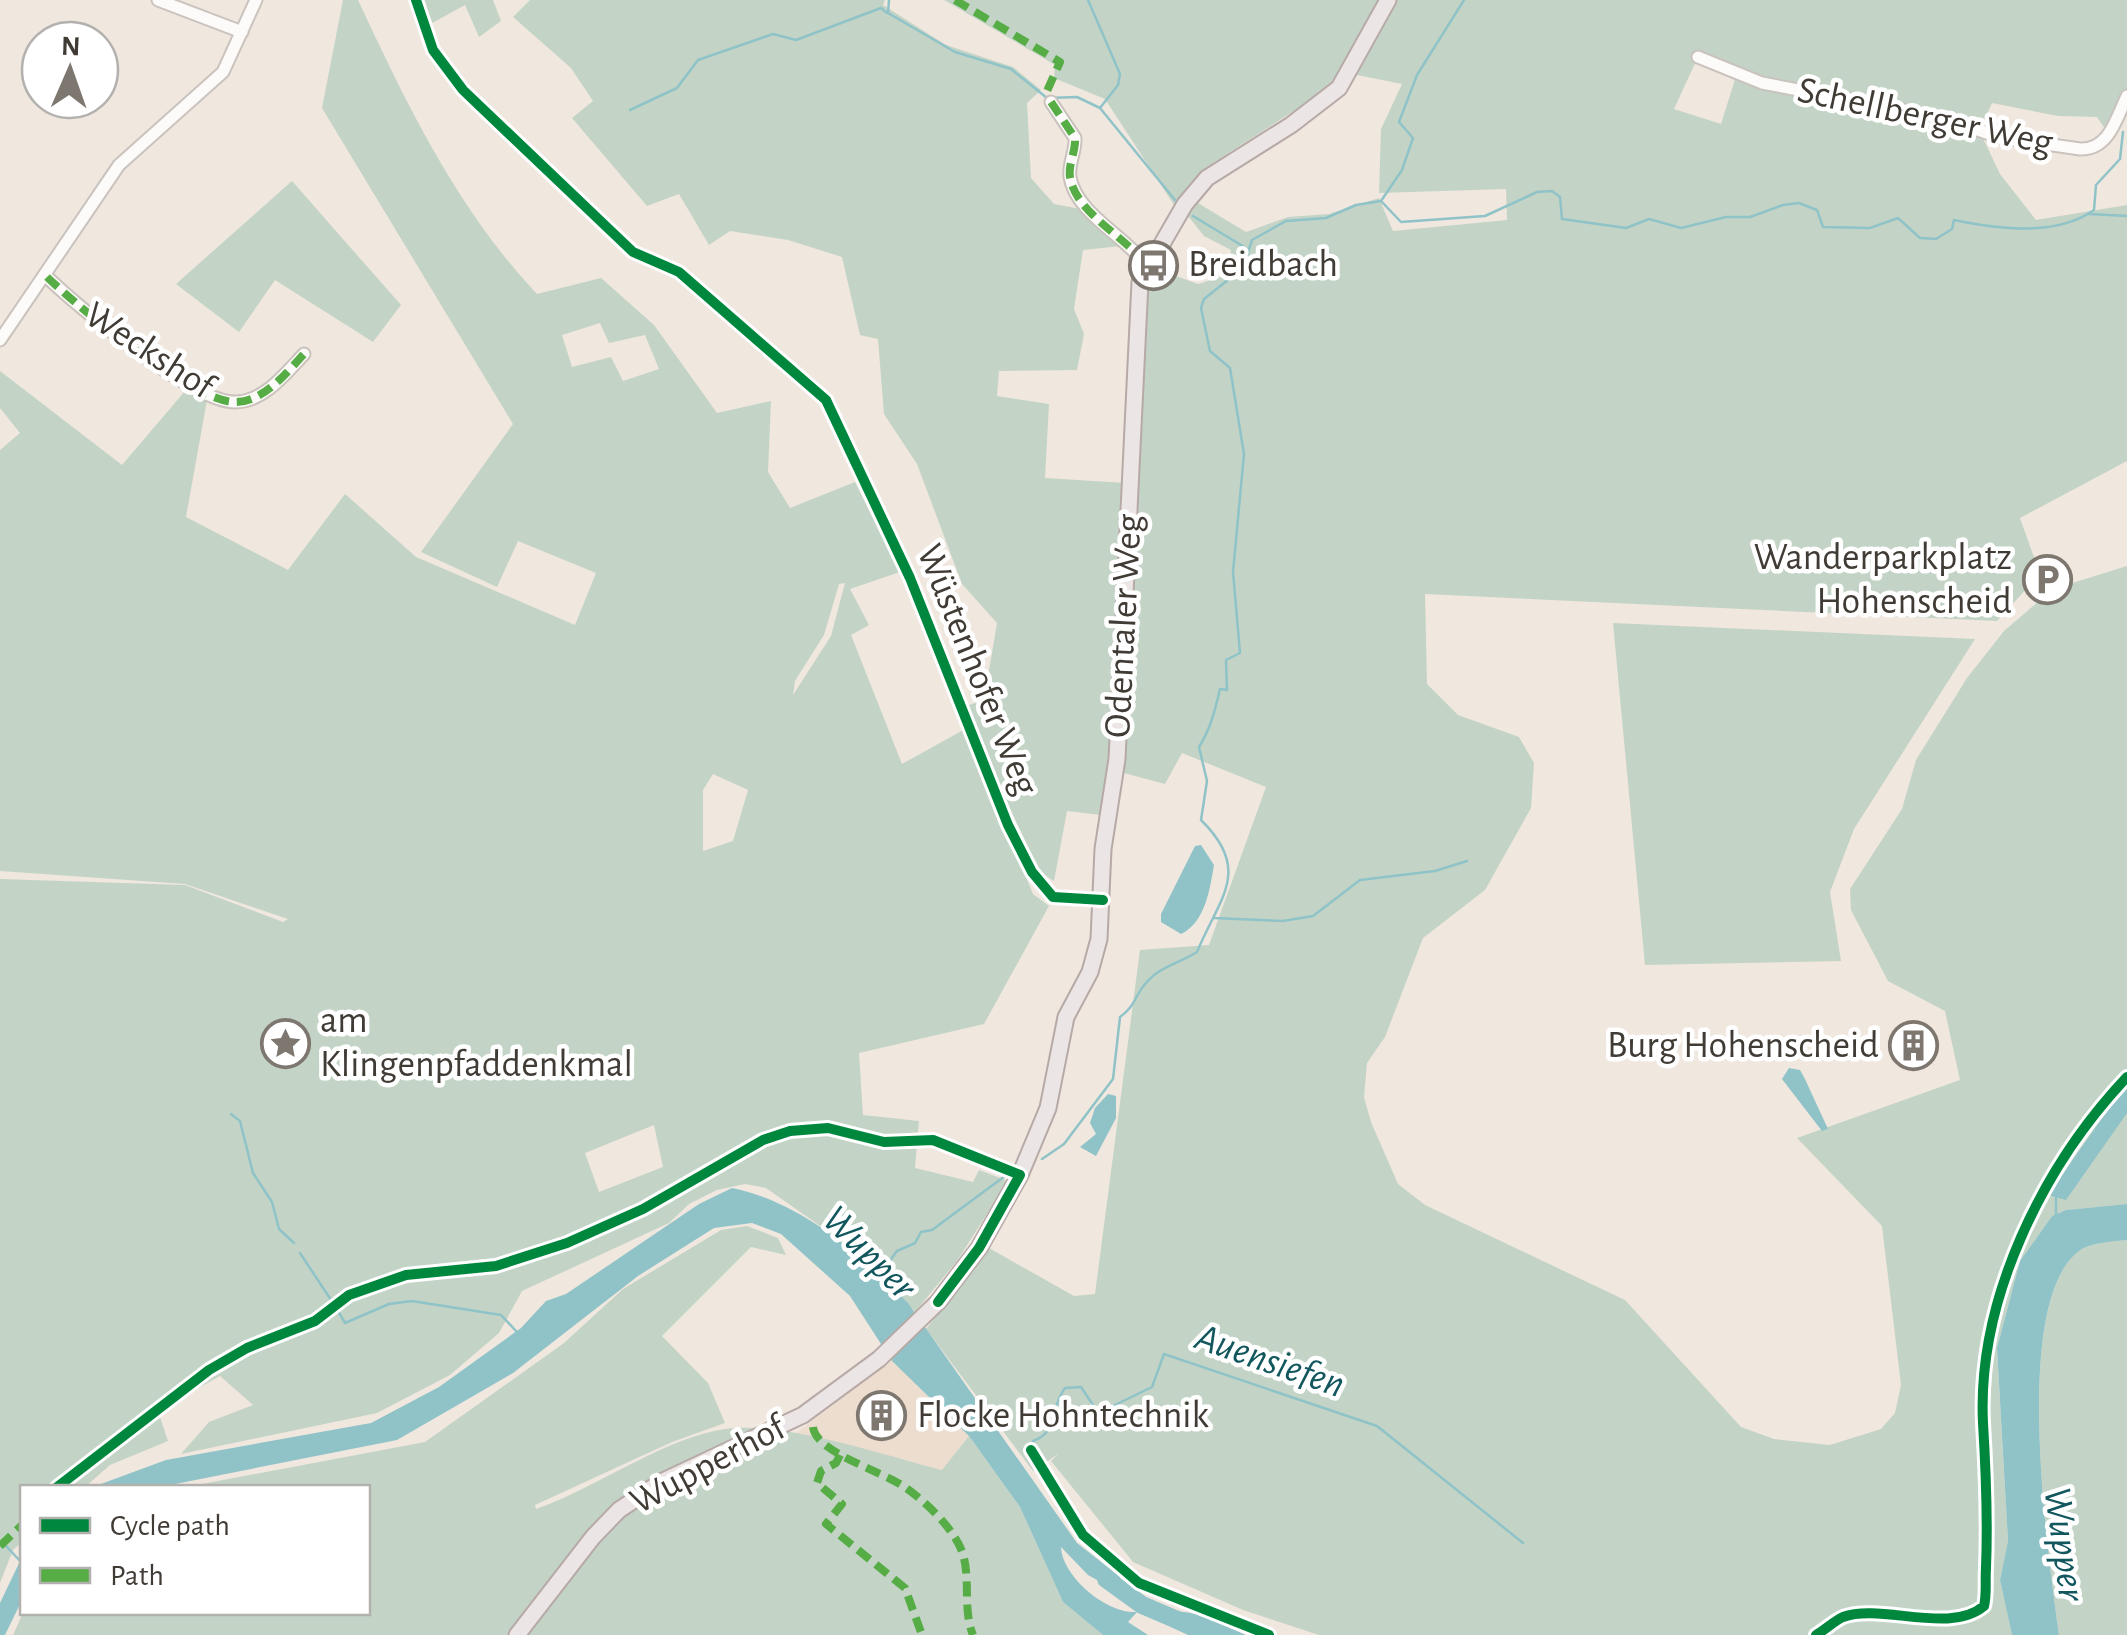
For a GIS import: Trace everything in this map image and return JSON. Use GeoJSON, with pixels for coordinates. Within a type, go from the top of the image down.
{"type":"FeatureCollection","features":[{"type":"Feature","properties":{"kind":"main road","name":"Odentaler Weg"},"geometry":{"type":"LineString","coordinates":[[928,1312],[979,1248],[1039,1135],[1054,1087],[1063,1026],[1098,950],[1103,849],[1117,759],[1134,424],[1134,331],[1146,266],[1207,178],[1292,125],[1339,88],[1388,0]]}},
{"type":"Feature","properties":{"kind":"main road","name":"Wupperhof"},"geometry":{"type":"LineString","coordinates":[[516,1635],[593,1536],[619,1510],[660,1482],[803,1415],[879,1359],[928,1312]]}},
{"type":"Feature","properties":{"kind":"street"},"geometry":{"type":"LineString","coordinates":[[158,0],[242,32]]}},
{"type":"Feature","properties":{"kind":"street"},"geometry":{"type":"LineString","coordinates":[[0,340],[119,165],[216,80],[256,0]]}},
{"type":"Feature","properties":{"kind":"street","name":"Wüstenhofer Weg"},"geometry":{"type":"LineString","coordinates":[[416,0],[433,50],[463,90],[633,252],[679,272],[826,400],[910,578],[988,780],[1027,864],[1054,898],[1102,900]]}},
{"type":"Feature","properties":{"kind":"street","name":"Schellberger Weg"},"geometry":{"type":"LineString","coordinates":[[1698,57],[1762,82],[1944,118],[1998,137],[2080,149],[2100,147],[2127,96]]}},
{"type":"Feature","properties":{"kind":"street"},"geometry":{"type":"LineString","coordinates":[[1052,102],[1076,138],[1070,174],[1075,191],[1104,228],[1133,246],[1146,266]]}},
{"type":"Feature","properties":{"kind":"street","name":"Weckshof"},"geometry":{"type":"LineString","coordinates":[[46,277],[92,318],[176,377],[227,401],[250,399],[274,386],[304,354]]}},
{"type":"Feature","properties":{"kind":"shaded area"},"geometry":{"type":"Polygon","coordinates":[[[892,1361],[969,1436],[943,1470],[795,1434],[892,1361]]]}},
{"type":"Feature","properties":{"kind":"green space"},"geometry":{"type":"Polygon","coordinates":[[[343,0],[358,0],[415,117],[458,191],[537,294],[601,278],[654,325],[717,413],[771,401],[768,472],[790,508],[855,482],[900,572],[850,589],[869,625],[851,635],[902,764],[965,729],[1033,894],[1049,906],[984,1024],[859,1053],[863,1115],[919,1121],[915,1168],[973,1182],[979,1170],[1008,1181],[957,1261],[915,1312],[888,1280],[836,1237],[766,1188],[745,1184],[717,1190],[689,1204],[669,1223],[522,1291],[499,1333],[450,1375],[377,1413],[181,1454],[209,1422],[253,1405],[220,1376],[158,1411],[168,1441],[110,1465],[87,1485],[20,1485],[20,1544],[13,1550],[0,1583],[0,879],[185,885],[283,922],[288,919],[185,884],[0,871],[0,450],[20,433],[0,408],[0,371],[122,465],[185,391],[207,400],[186,517],[288,570],[345,494],[416,557],[575,625],[596,573],[518,541],[497,587],[421,552],[513,424],[322,108],[343,0]],[[600,323],[562,335],[572,367],[611,357],[623,381],[659,369],[645,335],[609,343],[600,323]],[[845,583],[839,584],[824,635],[795,681],[793,695],[831,636],[845,583]],[[713,774],[703,790],[703,851],[733,841],[748,790],[713,774]],[[654,1125],[585,1153],[599,1192],[663,1167],[654,1125]]]}},
{"type":"Feature","properties":{"kind":"green space"},"geometry":{"type":"Polygon","coordinates":[[[421,0],[493,0],[501,21],[479,37],[465,5],[425,27],[421,0]]]}},
{"type":"Feature","properties":{"kind":"green space"},"geometry":{"type":"Polygon","coordinates":[[[530,0],[885,0],[883,5],[946,45],[1013,67],[1041,90],[1027,103],[1031,178],[1054,204],[1091,211],[1122,246],[1083,250],[1074,309],[1084,334],[1077,370],[999,371],[997,396],[1049,404],[1045,478],[1126,483],[1108,768],[1101,815],[1067,811],[1054,881],[1039,871],[963,707],[984,700],[997,623],[962,584],[917,464],[884,414],[878,339],[860,335],[842,257],[788,240],[730,231],[709,245],[679,194],[647,206],[572,118],[593,101],[571,68],[513,17],[530,0]]]}},
{"type":"Feature","properties":{"kind":"green space"},"geometry":{"type":"Polygon","coordinates":[[[944,0],[1378,0],[1328,89],[1213,163],[1176,208],[1105,99],[1054,78],[1055,65],[944,0]]]}},
{"type":"Feature","properties":{"kind":"green space"},"geometry":{"type":"Polygon","coordinates":[[[1396,0],[2127,0],[2127,93],[2108,133],[2097,117],[2058,116],[1992,103],[1980,130],[1957,128],[1980,132],[2000,174],[2036,220],[2127,205],[2127,461],[2020,518],[2040,574],[1997,621],[1425,594],[1427,684],[1458,715],[1519,737],[1534,763],[1531,808],[1485,890],[1423,938],[1385,1037],[1367,1063],[1364,1097],[1398,1184],[1425,1205],[1625,1300],[1741,1427],[1774,1439],[1830,1445],[1881,1429],[1895,1413],[1901,1385],[1882,1226],[1797,1138],[1960,1080],[1945,1011],[1888,981],[1851,910],[1850,889],[1902,809],[1916,760],[1967,678],[2004,631],[2053,589],[2127,566],[2127,1204],[2066,1210],[2052,1216],[2020,1261],[1997,1348],[2008,1542],[2000,1580],[2012,1635],[1319,1635],[1243,1610],[1133,1562],[1051,1461],[1058,1454],[1033,1471],[926,1329],[989,1248],[1074,1296],[1095,1294],[1140,950],[1209,945],[1266,787],[1182,753],[1165,784],[1124,773],[1146,290],[1154,268],[1198,284],[1227,275],[1231,250],[1204,236],[1184,211],[1193,200],[1246,232],[1288,217],[1329,214],[1379,198],[1393,231],[1507,220],[1506,189],[1379,193],[1381,129],[1402,84],[1357,75],[1396,0]],[[1698,57],[1674,109],[1721,124],[1737,73],[1698,57]]]}},
{"type":"Feature","properties":{"kind":"green space"},"geometry":{"type":"Polygon","coordinates":[[[292,181],[401,305],[373,342],[275,280],[239,332],[176,284],[292,181]]]}},
{"type":"Feature","properties":{"kind":"green space"},"geometry":{"type":"Polygon","coordinates":[[[1613,623],[1975,639],[1854,829],[1830,892],[1841,961],[1645,965],[1613,623]]]}},
{"type":"Feature","properties":{"kind":"green space"},"geometry":{"type":"Polygon","coordinates":[[[747,1226],[778,1238],[786,1255],[751,1247],[662,1336],[708,1383],[725,1423],[672,1442],[535,1505],[536,1509],[679,1442],[725,1429],[804,1435],[942,1470],[969,1436],[1020,1507],[1063,1602],[1103,1635],[13,1635],[22,1615],[370,1615],[370,1485],[197,1485],[425,1442],[564,1343],[623,1289],[721,1230],[747,1226]]]}},
{"type":"Feature","properties":{"kind":"green space"},"geometry":{"type":"Polygon","coordinates":[[[2127,1240],[2127,1635],[2059,1635],[2039,1431],[2046,1318],[2060,1276],[2082,1249],[2127,1240]]]}},
{"type":"Feature","properties":{"kind":"water"},"geometry":{"type":"Polygon","coordinates":[[[1201,845],[1214,865],[1211,884],[1201,914],[1181,934],[1161,922],[1161,914],[1195,846],[1201,845]]]}},
{"type":"Feature","properties":{"kind":"water"},"geometry":{"type":"Polygon","coordinates":[[[1789,1068],[1800,1070],[1828,1129],[1822,1131],[1782,1079],[1789,1068]]]}},
{"type":"Feature","properties":{"kind":"water"},"geometry":{"type":"Polygon","coordinates":[[[2127,1083],[2127,1113],[2066,1200],[2048,1195],[2127,1083]]]}},
{"type":"Feature","properties":{"kind":"water"},"geometry":{"type":"Polygon","coordinates":[[[1108,1094],[1116,1096],[1116,1118],[1096,1156],[1080,1147],[1096,1134],[1090,1123],[1095,1108],[1108,1094]]]}},
{"type":"Feature","properties":{"kind":"water"},"geometry":{"type":"Polygon","coordinates":[[[732,1188],[757,1195],[805,1217],[870,1266],[908,1303],[1077,1543],[1119,1576],[1128,1591],[1124,1595],[1088,1575],[1061,1547],[1077,1581],[1112,1607],[1137,1612],[1128,1622],[1148,1635],[1103,1635],[1063,1602],[1020,1507],[969,1436],[892,1361],[850,1296],[781,1234],[752,1223],[714,1228],[638,1276],[513,1373],[397,1440],[170,1485],[98,1485],[166,1460],[371,1423],[439,1387],[521,1328],[546,1301],[566,1294],[699,1204],[732,1188]]]}},
{"type":"Feature","properties":{"kind":"water"},"geometry":{"type":"Polygon","coordinates":[[[2127,1204],[2127,1240],[2082,1249],[2060,1276],[2046,1318],[2039,1431],[2059,1635],[2012,1635],[2000,1580],[2008,1541],[1997,1348],[2020,1261],[2052,1216],[2066,1210],[2127,1204]]]}},
{"type":"Feature","properties":{"kind":"water"},"geometry":{"type":"Polygon","coordinates":[[[20,1561],[20,1604],[5,1635],[0,1635],[0,1603],[20,1561]]]}},
{"type":"Feature","properties":{"kind":"water"},"geometry":{"type":"Polygon","coordinates":[[[1149,1605],[1167,1614],[1196,1614],[1246,1635],[1188,1635],[1143,1614],[1149,1605]]]}},
{"type":"Feature","properties":{"kind":"waterway"},"geometry":{"type":"LineString","coordinates":[[889,0],[888,13],[955,52],[1011,69],[1047,98],[1077,97],[1100,108],[1175,200]]}},
{"type":"Feature","properties":{"kind":"waterway"},"geometry":{"type":"LineString","coordinates":[[1088,0],[1120,74],[1118,85],[1100,108]]}},
{"type":"Feature","properties":{"kind":"waterway"},"geometry":{"type":"LineString","coordinates":[[1381,201],[1402,170],[1413,138],[1399,122],[1417,75],[1464,0]]}},
{"type":"Feature","properties":{"kind":"waterway"},"geometry":{"type":"LineString","coordinates":[[630,110],[677,88],[698,60],[773,34],[796,40],[881,8],[887,13]]}},
{"type":"Feature","properties":{"kind":"waterway"},"geometry":{"type":"LineString","coordinates":[[1042,1159],[1064,1144],[1113,1079],[1120,1017],[1152,977],[1197,952],[1227,885],[1225,855],[1217,838],[1201,820],[1207,781],[1199,747],[1210,726],[1220,689],[1227,690],[1226,660],[1240,653],[1233,572],[1244,454],[1230,368],[1210,351],[1201,308],[1204,299],[1243,268],[1252,240],[1286,221],[1326,218],[1356,205],[1381,201],[1401,222],[1485,216],[1537,192],[1552,191],[1560,197],[1562,219],[1626,228],[1649,219],[1681,228],[1726,217],[1750,217],[1799,203],[1817,210],[1823,227],[1870,228],[1898,218],[1920,238],[1936,239],[1952,229],[1954,220],[2008,228],[2045,227],[2079,219],[2094,210],[2096,185],[2120,159],[2123,132]]}},
{"type":"Feature","properties":{"kind":"waterway"},"geometry":{"type":"LineString","coordinates":[[2089,214],[2127,216]]}},
{"type":"Feature","properties":{"kind":"waterway"},"geometry":{"type":"LineString","coordinates":[[1193,216],[1246,248]]}},
{"type":"Feature","properties":{"kind":"waterway"},"geometry":{"type":"LineString","coordinates":[[1214,918],[1283,921],[1313,916],[1360,880],[1435,871],[1467,861]]}},
{"type":"Feature","properties":{"kind":"waterway"},"geometry":{"type":"LineString","coordinates":[[231,1114],[240,1121],[253,1173],[272,1202],[279,1229],[294,1243]]}},
{"type":"Feature","properties":{"kind":"waterway","name":"Wupper"},"geometry":{"type":"LineString","coordinates":[[879,1275],[897,1251],[915,1243],[921,1232],[932,1230],[1005,1176]]}},
{"type":"Feature","properties":{"kind":"waterway"},"geometry":{"type":"LineString","coordinates":[[2056,1198],[2056,1215]]}},
{"type":"Feature","properties":{"kind":"waterway"},"geometry":{"type":"LineString","coordinates":[[300,1253],[333,1303]]}},
{"type":"Feature","properties":{"kind":"waterway"},"geometry":{"type":"LineString","coordinates":[[338,1311],[345,1323],[389,1304],[412,1301],[501,1315],[517,1332]]}},
{"type":"Feature","properties":{"kind":"waterway","name":"Auensiefen"},"geometry":{"type":"LineString","coordinates":[[1033,1441],[1051,1425],[1065,1388],[1081,1387],[1099,1414],[1110,1412],[1115,1405],[1152,1387],[1164,1354],[1377,1426],[1523,1543]]}},
{"type":"Feature","properties":{"kind":"waterway"},"geometry":{"type":"LineString","coordinates":[[6,1546],[20,1561]]}},
{"type":"Feature","properties":{"kind":"waterway"},"geometry":{"type":"LineString","coordinates":[[1106,1579],[1142,1605],[1213,1635]]}},
{"type":"Feature","properties":{"kind":"marked path"},"geometry":{"type":"LineString","coordinates":[[955,0],[1060,62],[1047,91]]}},
{"type":"Feature","properties":{"kind":"marked path"},"geometry":{"type":"LineString","coordinates":[[1051,102],[1075,138],[1070,172],[1074,190],[1092,214],[1146,265]]}},
{"type":"Feature","properties":{"kind":"marked path"},"geometry":{"type":"LineString","coordinates":[[47,277],[137,351],[216,398],[235,402],[255,397],[274,385],[304,354]]}},
{"type":"Feature","properties":{"kind":"marked path"},"geometry":{"type":"LineString","coordinates":[[813,1427],[826,1445],[906,1488],[949,1528],[964,1558],[973,1635]]}},
{"type":"Feature","properties":{"kind":"marked path"},"geometry":{"type":"LineString","coordinates":[[840,1455],[836,1463],[821,1471],[817,1483],[842,1504],[826,1524],[905,1588],[922,1635]]}},
{"type":"Feature","properties":{"kind":"marked path"},"geometry":{"type":"LineString","coordinates":[[0,1546],[20,1527]]}},
{"type":"Feature","properties":{"kind":"cycle path"},"geometry":{"type":"LineString","coordinates":[[416,0],[433,50],[463,90],[633,252],[679,272],[826,400],[910,578],[1008,825],[1032,872],[1053,897],[1103,900]]}},
{"type":"Feature","properties":{"kind":"cycle path"},"geometry":{"type":"LineString","coordinates":[[1816,1635],[1843,1617],[1859,1614],[1953,1618],[1984,1606],[1984,1376],[1991,1329],[2021,1237],[2043,1193],[2096,1112],[2127,1077]]}},
{"type":"Feature","properties":{"kind":"cycle path"},"geometry":{"type":"LineString","coordinates":[[60,1485],[209,1370],[247,1348],[315,1321],[349,1295],[406,1275],[496,1266],[567,1243],[643,1209],[763,1140],[790,1131],[828,1128],[884,1142],[933,1140],[1020,1175],[979,1248],[938,1302]]}},
{"type":"Feature","properties":{"kind":"cycle path"},"geometry":{"type":"LineString","coordinates":[[1031,1450],[1083,1535],[1139,1583],[1269,1635]]}},
{"type":"Feature","properties":{"kind":"place","name":"Breidbach"},"geometry":{"type":"Point","coordinates":[1153,265]}},
{"type":"Feature","properties":{"kind":"place","name":"Wanderparkplatz Hohenscheid"},"geometry":{"type":"Point","coordinates":[2047,580]}},
{"type":"Feature","properties":{"kind":"place","name":"am Klingenpfaddenkmal"},"geometry":{"type":"Point","coordinates":[285,1043]}},
{"type":"Feature","properties":{"kind":"place","name":"Burg Hohenscheid"},"geometry":{"type":"Point","coordinates":[1914,1046]}},
{"type":"Feature","properties":{"kind":"place","name":"Flocke Hohntechnik"},"geometry":{"type":"Point","coordinates":[882,1416]}}]}
